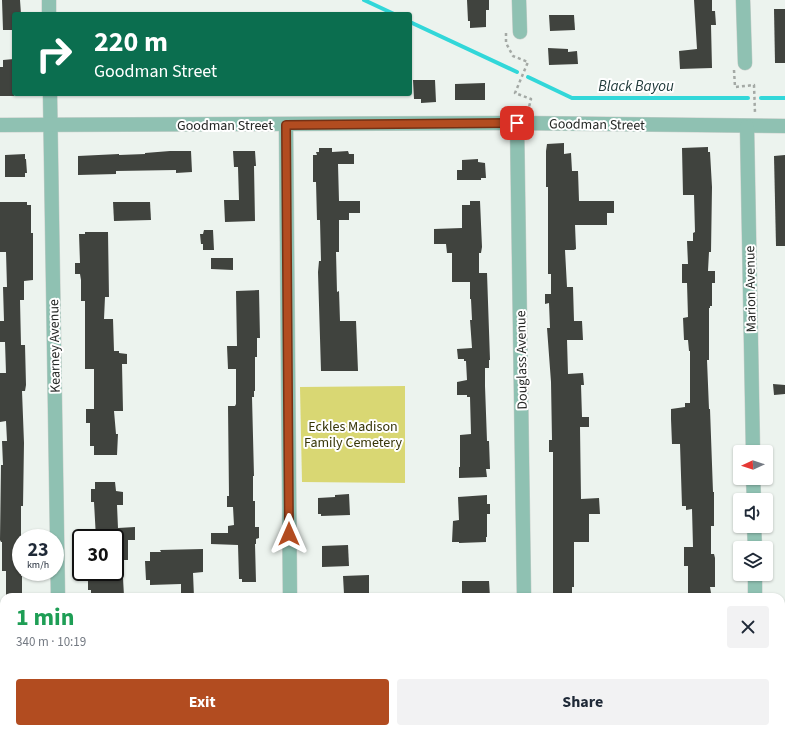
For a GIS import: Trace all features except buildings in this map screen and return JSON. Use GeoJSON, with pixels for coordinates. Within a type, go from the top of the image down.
{"type":"FeatureCollection","features":[{"type":"Feature","properties":{"kind":"street"},"geometry":{"type":"LineString","coordinates":[[49,0],[49,12]]}},
{"type":"Feature","properties":{"kind":"street"},"geometry":{"type":"LineString","coordinates":[[519,0],[520,32]]}},
{"type":"Feature","properties":{"kind":"street"},"geometry":{"type":"LineString","coordinates":[[743,0],[745,64]]}},
{"type":"Feature","properties":{"kind":"street","name":"Kearney Avenue"},"geometry":{"type":"LineString","coordinates":[[50,96],[58,593]]}},
{"type":"Feature","properties":{"kind":"street","name":"Goodman Street"},"geometry":{"type":"LineString","coordinates":[[0,124],[286,125],[748,121],[785,126]]}},
{"type":"Feature","properties":{"kind":"street","name":"Marion Avenue"},"geometry":{"type":"LineString","coordinates":[[748,121],[753,445]]}},
{"type":"Feature","properties":{"kind":"street","name":"Douglass Avenue"},"geometry":{"type":"LineString","coordinates":[[521,123],[524,593]]}},
{"type":"Feature","properties":{"kind":"street"},"geometry":{"type":"LineString","coordinates":[[286,125],[290,593]]}},
{"type":"Feature","properties":{"kind":"street"},"geometry":{"type":"LineString","coordinates":[[755,581],[755,593]]}},
{"type":"Feature","properties":{"kind":"path"},"geometry":{"type":"LineString","coordinates":[[520,32],[506,31],[506,43],[513,56],[528,62],[515,93],[531,99],[521,123]]}},
{"type":"Feature","properties":{"kind":"path"},"geometry":{"type":"LineString","coordinates":[[745,64],[734,65],[735,87],[754,85],[755,115],[748,121]]}},
{"type":"Feature","properties":{"kind":"green space","name":"Eckles Madison Family Cemetery"},"geometry":{"type":"Polygon","coordinates":[[[405,386],[405,483],[302,482],[300,387],[405,386]]]}},
{"type":"Feature","properties":{"kind":"waterway","name":"Black Bayou"},"geometry":{"type":"LineString","coordinates":[[364,0],[390,12]]}},
{"type":"Feature","properties":{"kind":"waterway","name":"Black Bayou"},"geometry":{"type":"LineString","coordinates":[[412,23],[517,72]]}},
{"type":"Feature","properties":{"kind":"waterway","name":"Black Bayou"},"geometry":{"type":"LineString","coordinates":[[528,77],[572,98],[748,98]]}},
{"type":"Feature","properties":{"kind":"waterway","name":"Black Bayou"},"geometry":{"type":"LineString","coordinates":[[761,98],[785,98]]}},
{"type":"Feature","properties":{"kind":"route"},"geometry":{"type":"LineString","coordinates":[[289,534],[286,125],[517,123]]}}]}
